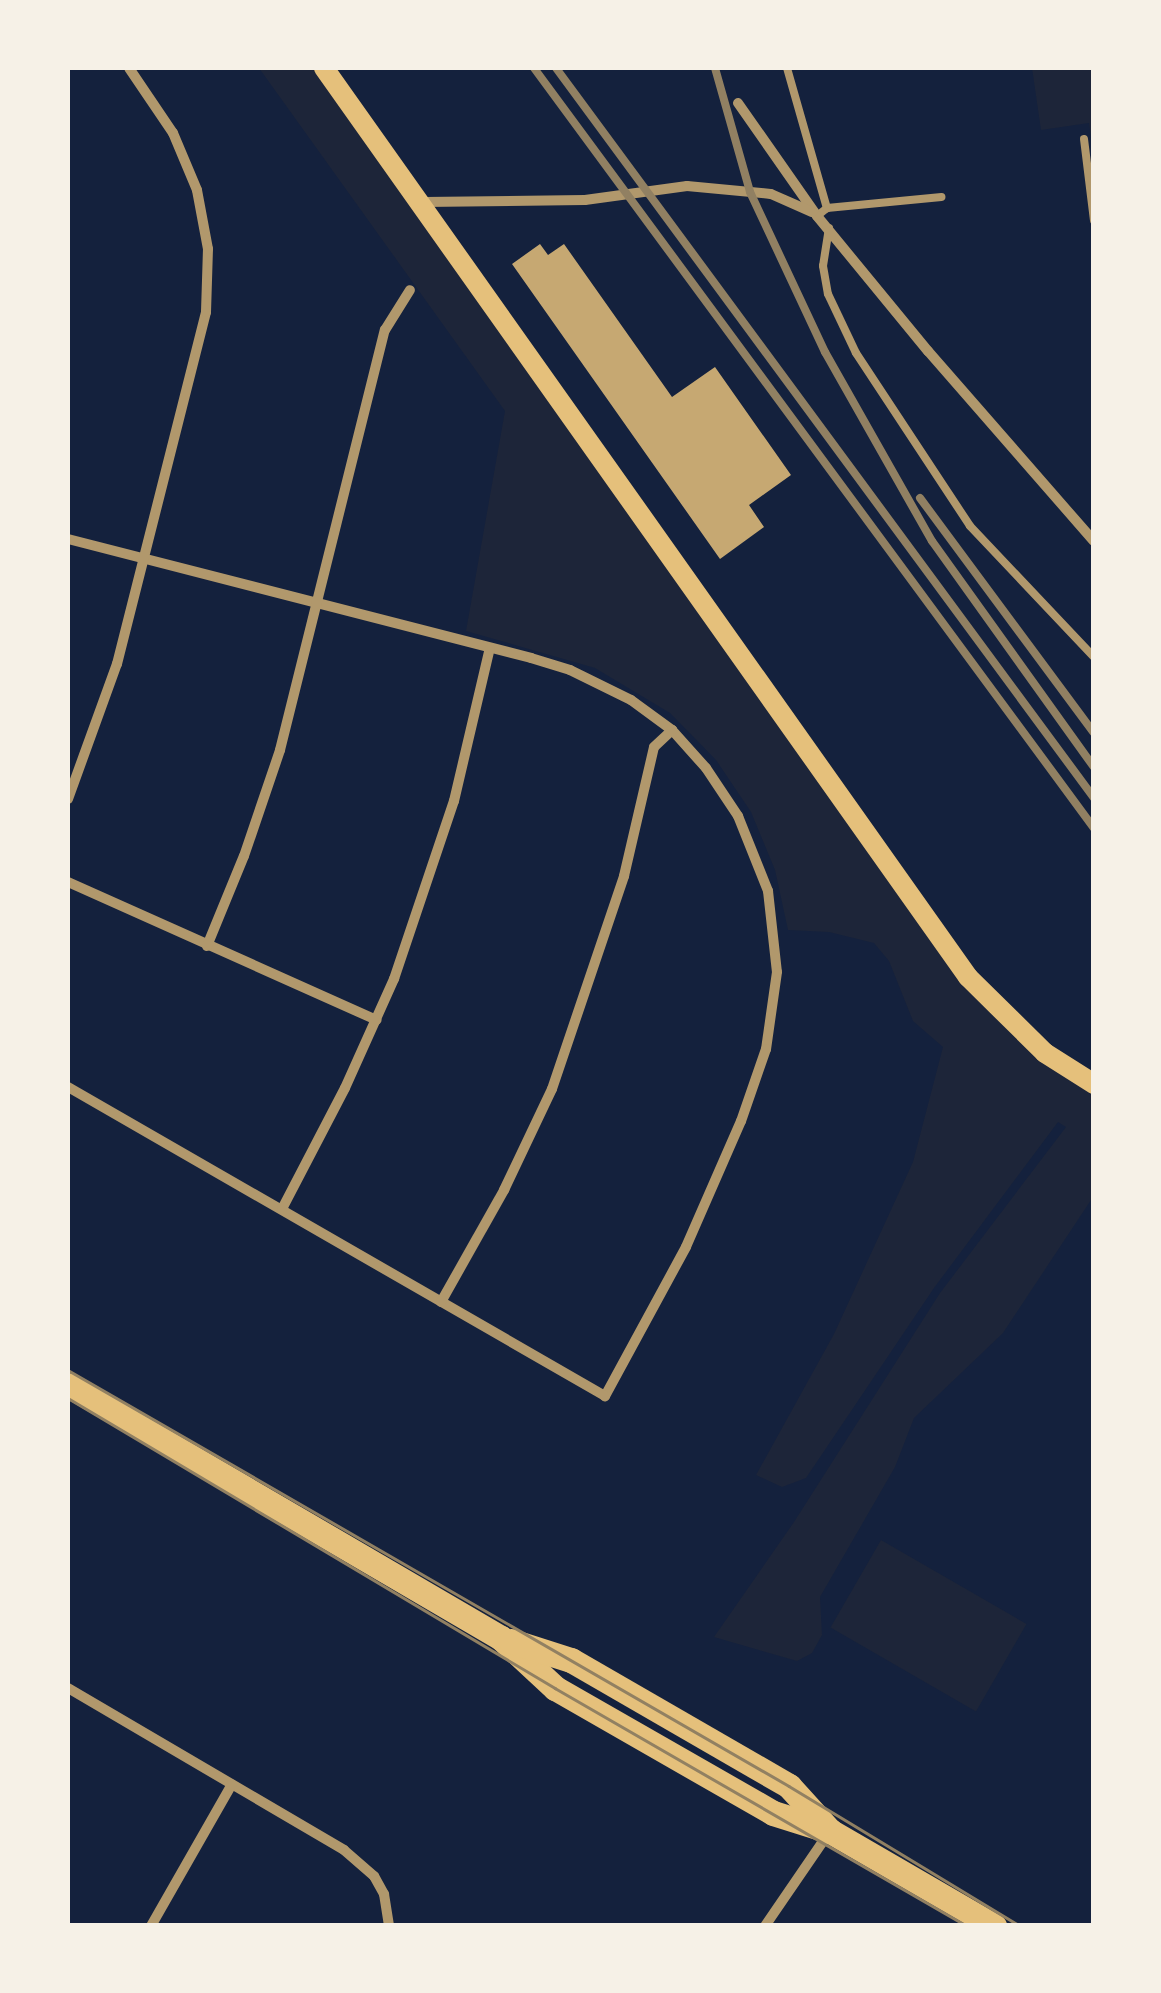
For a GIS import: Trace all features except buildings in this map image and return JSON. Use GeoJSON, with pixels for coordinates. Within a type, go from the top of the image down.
{"type":"FeatureCollection","features":[{"type":"Feature","properties":{"kind":"main road"},"geometry":{"type":"LineString","coordinates":[[324,68],[424,202],[968,977],[1045,1053],[1094,1084]]}},
{"type":"Feature","properties":{"kind":"main road"},"geometry":{"type":"LineString","coordinates":[[68,1385],[501,1638],[571,1660],[789,1786],[830,1831],[994,1926]]}},
{"type":"Feature","properties":{"kind":"street"},"geometry":{"type":"LineString","coordinates":[[68,799],[117,664],[200,348],[206,312],[208,249],[186,162],[173,132],[129,68]]}},
{"type":"Feature","properties":{"kind":"street"},"geometry":{"type":"LineString","coordinates":[[738,103],[822,212],[829,228],[928,351],[1094,541]]}},
{"type":"Feature","properties":{"kind":"street"},"geometry":{"type":"LineString","coordinates":[[424,202],[585,200],[687,186],[771,194],[822,212]]}},
{"type":"Feature","properties":{"kind":"street"},"geometry":{"type":"LineString","coordinates":[[207,946],[268,788],[385,330],[410,290]]}},
{"type":"Feature","properties":{"kind":"street"},"geometry":{"type":"LineString","coordinates":[[68,539],[144,562],[490,648],[570,670],[603,684],[672,730],[722,788],[762,868],[774,920],[775,996],[759,1074],[716,1181],[654,1310],[606,1396],[68,1087]]}},
{"type":"Feature","properties":{"kind":"street"},"geometry":{"type":"LineString","coordinates":[[282,1209],[377,1020],[432,877],[490,648]]}},
{"type":"Feature","properties":{"kind":"street"},"geometry":{"type":"LineString","coordinates":[[442,1302],[504,1190],[552,1089],[624,876],[654,747],[672,730]]}},
{"type":"Feature","properties":{"kind":"street"},"geometry":{"type":"LineString","coordinates":[[68,882],[377,1020]]}},
{"type":"Feature","properties":{"kind":"street"},"geometry":{"type":"LineString","coordinates":[[69,1692],[333,1842],[362,1865],[384,1894],[389,1926]]}},
{"type":"Feature","properties":{"kind":"street"},"geometry":{"type":"LineString","coordinates":[[151,1926],[232,1784]]}},
{"type":"Feature","properties":{"kind":"street"},"geometry":{"type":"LineString","coordinates":[[765,1926],[830,1831]]}},
{"type":"Feature","properties":{"kind":"lane"},"geometry":{"type":"LineString","coordinates":[[787,68],[822,212],[941,198]]}},
{"type":"Feature","properties":{"kind":"lane"},"geometry":{"type":"LineString","coordinates":[[1084,139],[1094,220]]}},
{"type":"Feature","properties":{"kind":"lane"},"geometry":{"type":"LineString","coordinates":[[829,228],[823,266],[828,294],[856,353],[970,526],[1094,657]]}},
{"type":"Feature","properties":{"kind":"shaded area"},"geometry":{"type":"Polygon","coordinates":[[[259,68],[321,68],[967,977],[1093,1086],[1093,1197],[1003,1333],[914,1418],[895,1467],[820,1597],[822,1635],[812,1653],[797,1661],[714,1637],[794,1522],[940,1293],[1066,1127],[1058,1122],[934,1288],[806,1478],[782,1487],[756,1475],[834,1334],[913,1162],[943,1047],[913,1021],[889,961],[874,943],[829,932],[788,930],[775,870],[751,812],[716,760],[670,713],[595,668],[466,631],[505,411],[259,68]]]}},
{"type":"Feature","properties":{"kind":"shaded area"},"geometry":{"type":"Polygon","coordinates":[[[1032,68],[1093,68],[1093,153],[1089,123],[1041,130],[1032,68]]]}},
{"type":"Feature","properties":{"kind":"shaded area"},"geometry":{"type":"Polygon","coordinates":[[[881,1540],[1026,1624],[976,1711],[830,1627],[881,1540]]]}},
{"type":"Feature","properties":{"kind":"tram line"},"geometry":{"type":"LineString","coordinates":[[68,1370],[789,1786],[1020,1926]]}},
{"type":"Feature","properties":{"kind":"tram line"},"geometry":{"type":"LineString","coordinates":[[68,1398],[555,1688],[967,1926]]}},
{"type":"Feature","properties":{"kind":"railway"},"geometry":{"type":"LineString","coordinates":[[534,68],[1094,828]]}},
{"type":"Feature","properties":{"kind":"railway"},"geometry":{"type":"LineString","coordinates":[[556,68],[1094,798]]}},
{"type":"Feature","properties":{"kind":"railway"},"geometry":{"type":"LineString","coordinates":[[715,68],[750,192],[825,352],[932,541],[1094,767]]}},
{"type":"Feature","properties":{"kind":"railway"},"geometry":{"type":"LineString","coordinates":[[920,498],[1094,733]]}}]}
